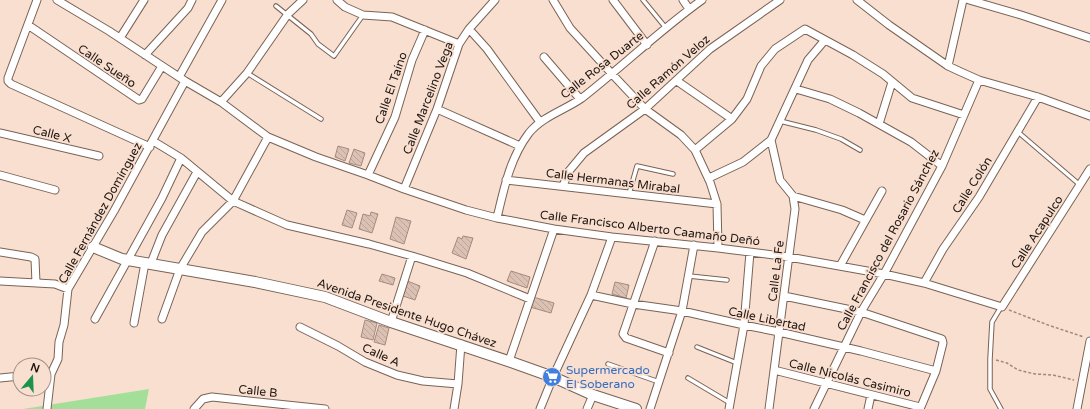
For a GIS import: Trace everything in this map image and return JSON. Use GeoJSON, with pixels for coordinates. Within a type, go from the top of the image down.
{"type":"FeatureCollection","features":[{"type":"Feature","properties":{"kind":"main road","name":"Avenida Presidente Hugo Chávez"},"geometry":{"type":"LineString","coordinates":[[93,248],[128,260],[255,282],[325,297],[391,322],[509,361],[553,377],[593,395],[636,409]]}},
{"type":"Feature","properties":{"kind":"street"},"geometry":{"type":"LineString","coordinates":[[37,0],[8,78],[11,84],[181,158],[233,201],[287,225],[412,256],[467,273],[530,299]]}},
{"type":"Feature","properties":{"kind":"street","name":"Calle Francisco Alberto Caamaño Deñó"},"geometry":{"type":"LineString","coordinates":[[57,0],[221,102],[268,137],[316,157],[466,210],[497,218],[554,229],[789,257],[840,266],[884,274],[924,284],[1002,307]]}},
{"type":"Feature","properties":{"kind":"street"},"geometry":{"type":"LineString","coordinates":[[120,38],[144,0]]}},
{"type":"Feature","properties":{"kind":"street"},"geometry":{"type":"LineString","coordinates":[[145,55],[188,8],[192,0]]}},
{"type":"Feature","properties":{"kind":"street","name":"Calle Fernández Domínguez"},"geometry":{"type":"LineString","coordinates":[[52,368],[58,359],[59,342],[64,325],[68,289],[93,248],[151,144],[222,0]]}},
{"type":"Feature","properties":{"kind":"street"},"geometry":{"type":"LineString","coordinates":[[221,102],[247,73],[288,14],[303,0]]}},
{"type":"Feature","properties":{"kind":"street"},"geometry":{"type":"LineString","coordinates":[[337,0],[345,7],[363,15],[392,18],[459,44]]}},
{"type":"Feature","properties":{"kind":"street","name":"Calle Marcelino Vega"},"geometry":{"type":"LineString","coordinates":[[404,189],[437,109],[459,44],[469,29],[495,0]]}},
{"type":"Feature","properties":{"kind":"street"},"geometry":{"type":"LineString","coordinates":[[553,0],[570,28],[645,109],[681,135],[695,150],[709,178],[717,204],[718,248]]}},
{"type":"Feature","properties":{"kind":"street"},"geometry":{"type":"LineString","coordinates":[[613,0],[646,45]]}},
{"type":"Feature","properties":{"kind":"street"},"geometry":{"type":"LineString","coordinates":[[683,0],[689,9]]}},
{"type":"Feature","properties":{"kind":"street","name":"Calle Rosa Duarte"},"geometry":{"type":"LineString","coordinates":[[497,218],[506,180],[520,146],[530,132],[540,122],[580,99],[689,9],[702,0]]}},
{"type":"Feature","properties":{"kind":"street","name":"Calle Ramón Veloz"},"geometry":{"type":"LineString","coordinates":[[563,186],[569,171],[584,153],[645,109],[710,49],[780,0]]}},
{"type":"Feature","properties":{"kind":"street"},"geometry":{"type":"LineString","coordinates":[[857,0],[889,25],[948,66],[979,80],[1038,97],[1090,116]]}},
{"type":"Feature","properties":{"kind":"street"},"geometry":{"type":"LineString","coordinates":[[948,66],[963,0]]}},
{"type":"Feature","properties":{"kind":"street"},"geometry":{"type":"LineString","coordinates":[[969,0],[1021,15],[1090,38]]}},
{"type":"Feature","properties":{"kind":"street","name":"Calle Sueño"},"geometry":{"type":"LineString","coordinates":[[28,25],[139,100],[142,99],[162,66]]}},
{"type":"Feature","properties":{"kind":"street"},"geometry":{"type":"LineString","coordinates":[[469,29],[487,49],[540,122]]}},
{"type":"Feature","properties":{"kind":"street"},"geometry":{"type":"LineString","coordinates":[[695,150],[732,118],[747,99],[761,66],[775,50],[805,29],[853,55],[883,74],[912,98],[964,115]]}},
{"type":"Feature","properties":{"kind":"street","name":"Calle El Taíno"},"geometry":{"type":"LineString","coordinates":[[368,175],[395,117],[412,60],[425,30]]}},
{"type":"Feature","properties":{"kind":"street"},"geometry":{"type":"LineString","coordinates":[[709,178],[743,162],[771,140],[796,89],[808,60],[825,40]]}},
{"type":"Feature","properties":{"kind":"street"},"geometry":{"type":"LineString","coordinates":[[544,57],[580,99]]}},
{"type":"Feature","properties":{"kind":"street","name":"Calle Francisco del Rosario Sánchez"},"geometry":{"type":"LineString","coordinates":[[814,409],[861,312],[884,274],[942,166],[979,80]]}},
{"type":"Feature","properties":{"kind":"street"},"geometry":{"type":"LineString","coordinates":[[677,81],[732,118]]}},
{"type":"Feature","properties":{"kind":"street"},"geometry":{"type":"LineString","coordinates":[[879,124],[892,82]]}},
{"type":"Feature","properties":{"kind":"street"},"geometry":{"type":"LineString","coordinates":[[796,89],[830,99],[879,124],[911,142],[942,166]]}},
{"type":"Feature","properties":{"kind":"street","name":"Calle Colón"},"geometry":{"type":"LineString","coordinates":[[924,284],[943,249],[979,197],[1038,97]]}},
{"type":"Feature","properties":{"kind":"street"},"geometry":{"type":"LineString","coordinates":[[437,109],[520,146]]}},
{"type":"Feature","properties":{"kind":"street","name":"Calle X"},"geometry":{"type":"LineString","coordinates":[[0,132],[99,156]]}},
{"type":"Feature","properties":{"kind":"street"},"geometry":{"type":"LineString","coordinates":[[162,319],[180,269],[202,232],[233,201],[268,137]]}},
{"type":"Feature","properties":{"kind":"street"},"geometry":{"type":"LineString","coordinates":[[771,140],[780,180],[793,196],[842,210],[865,220]]}},
{"type":"Feature","properties":{"kind":"street"},"geometry":{"type":"LineString","coordinates":[[95,319],[162,198],[181,158]]}},
{"type":"Feature","properties":{"kind":"street","name":"Calle Acapulco"},"geometry":{"type":"LineString","coordinates":[[1002,307],[1090,169]]}},
{"type":"Feature","properties":{"kind":"street"},"geometry":{"type":"LineString","coordinates":[[134,323],[148,263],[197,172]]}},
{"type":"Feature","properties":{"kind":"street"},"geometry":{"type":"LineString","coordinates":[[0,175],[55,190]]}},
{"type":"Feature","properties":{"kind":"street","name":"Calle Hermanas Mirabal"},"geometry":{"type":"LineString","coordinates":[[506,180],[717,204]]}},
{"type":"Feature","properties":{"kind":"street"},"geometry":{"type":"LineString","coordinates":[[840,266],[882,191]]}},
{"type":"Feature","properties":{"kind":"street","name":"Calle La Fe"},"geometry":{"type":"LineString","coordinates":[[769,409],[795,209],[793,196]]}},
{"type":"Feature","properties":{"kind":"street"},"geometry":{"type":"LineString","coordinates":[[509,361],[554,229]]}},
{"type":"Feature","properties":{"kind":"street"},"geometry":{"type":"LineString","coordinates":[[540,409],[553,377],[592,294],[612,237]]}},
{"type":"Feature","properties":{"kind":"street"},"geometry":{"type":"LineString","coordinates":[[655,241],[623,334],[624,337],[669,353]]}},
{"type":"Feature","properties":{"kind":"street"},"geometry":{"type":"LineString","coordinates":[[650,409],[682,311],[694,245]]}},
{"type":"Feature","properties":{"kind":"street"},"geometry":{"type":"LineString","coordinates":[[0,252],[36,259],[36,283]]}},
{"type":"Feature","properties":{"kind":"street"},"geometry":{"type":"LineString","coordinates":[[730,406],[744,325],[750,252]]}},
{"type":"Feature","properties":{"kind":"street"},"geometry":{"type":"LineString","coordinates":[[391,322],[412,256]]}},
{"type":"Feature","properties":{"kind":"street"},"geometry":{"type":"LineString","coordinates":[[0,281],[55,284],[68,289]]}},
{"type":"Feature","properties":{"kind":"street","name":"Calle Libertad"},"geometry":{"type":"LineString","coordinates":[[592,294],[633,304],[682,311],[861,350],[936,372]]}},
{"type":"Feature","properties":{"kind":"street"},"geometry":{"type":"LineString","coordinates":[[784,296],[861,312],[941,338],[944,343],[936,372],[920,408]]}},
{"type":"Feature","properties":{"kind":"street","name":"Calle A"},"geometry":{"type":"LineString","coordinates":[[300,327],[338,346],[365,362],[397,375],[423,381],[458,384]]}},
{"type":"Feature","properties":{"kind":"street"},"geometry":{"type":"LineString","coordinates":[[1077,409],[1090,340]]}},
{"type":"Feature","properties":{"kind":"street"},"geometry":{"type":"LineString","coordinates":[[454,409],[458,384],[461,344]]}},
{"type":"Feature","properties":{"kind":"street","name":"Calle Nicolás Casimiro"},"geometry":{"type":"LineString","coordinates":[[774,370],[920,408]]}},
{"type":"Feature","properties":{"kind":"street"},"geometry":{"type":"LineString","coordinates":[[0,378],[12,377]]}},
{"type":"Feature","properties":{"kind":"street"},"geometry":{"type":"LineString","coordinates":[[587,409],[593,395]]}},
{"type":"Feature","properties":{"kind":"street"},"geometry":{"type":"LineString","coordinates":[[868,409],[871,395]]}},
{"type":"Feature","properties":{"kind":"street","name":"Calle Fernández Domínguez"},"geometry":{"type":"LineString","coordinates":[[47,397],[47,409]]}},
{"type":"Feature","properties":{"kind":"street","name":"Calle B"},"geometry":{"type":"LineString","coordinates":[[194,409],[203,399],[212,397],[324,409]]}},
{"type":"Feature","properties":{"kind":"lane"},"geometry":{"type":"LineString","coordinates":[[643,0],[666,28]]}},
{"type":"Feature","properties":{"kind":"lane"},"geometry":{"type":"LineString","coordinates":[[276,6],[288,14],[311,34],[318,44],[334,56],[363,15]]}},
{"type":"Feature","properties":{"kind":"lane"},"geometry":{"type":"LineString","coordinates":[[247,73],[322,119]]}},
{"type":"Feature","properties":{"kind":"lane"},"geometry":{"type":"LineString","coordinates":[[780,121],[841,138],[860,150]]}},
{"type":"Feature","properties":{"kind":"lane"},"geometry":{"type":"LineString","coordinates":[[1018,132],[1080,185]]}},
{"type":"Feature","properties":{"kind":"lane"},"geometry":{"type":"LineString","coordinates":[[629,194],[637,166],[673,174]]}},
{"type":"Feature","properties":{"kind":"lane"},"geometry":{"type":"LineString","coordinates":[[689,276],[727,280]]}},
{"type":"Feature","properties":{"kind":"lane"},"geometry":{"type":"LineString","coordinates":[[1001,409],[990,389],[990,358],[992,322],[1002,307]]}},
{"type":"Feature","properties":{"kind":"lane"},"geometry":{"type":"LineString","coordinates":[[697,346],[737,363]]}},
{"type":"Feature","properties":{"kind":"lane"},"geometry":{"type":"LineString","coordinates":[[608,364],[659,382]]}},
{"type":"Feature","properties":{"kind":"lane"},"geometry":{"type":"LineString","coordinates":[[688,378],[730,406]]}},
{"type":"Feature","properties":{"kind":"path"},"geometry":{"type":"LineString","coordinates":[[1002,307],[1090,340]]}},
{"type":"Feature","properties":{"kind":"path"},"geometry":{"type":"LineString","coordinates":[[990,358],[1007,363],[1018,370],[1035,374],[1053,375],[1082,382]]}},
{"type":"Feature","properties":{"kind":"green space"},"geometry":{"type":"Polygon","coordinates":[[[149,389],[145,409],[23,409],[149,389]]]}},
{"type":"Feature","properties":{"kind":"building"},"geometry":{"type":"Polygon","coordinates":[[[338,146],[349,149],[345,161],[335,157],[338,146]]]}},
{"type":"Feature","properties":{"kind":"building"},"geometry":{"type":"Polygon","coordinates":[[[354,149],[365,153],[361,166],[349,163],[354,149]]]}},
{"type":"Feature","properties":{"kind":"building"},"geometry":{"type":"Polygon","coordinates":[[[347,210],[357,213],[352,228],[342,225],[347,210]]]}},
{"type":"Feature","properties":{"kind":"building"},"geometry":{"type":"Polygon","coordinates":[[[371,212],[378,214],[372,233],[359,229],[363,214],[370,216],[371,212]]]}},
{"type":"Feature","properties":{"kind":"building"},"geometry":{"type":"Polygon","coordinates":[[[396,217],[411,221],[404,244],[390,239],[396,217]]]}},
{"type":"Feature","properties":{"kind":"building"},"geometry":{"type":"Polygon","coordinates":[[[463,236],[473,238],[466,259],[452,253],[458,237],[462,239],[463,236]]]}},
{"type":"Feature","properties":{"kind":"building"},"geometry":{"type":"Polygon","coordinates":[[[511,271],[530,277],[527,288],[507,281],[511,271]]]}},
{"type":"Feature","properties":{"kind":"building"},"geometry":{"type":"Polygon","coordinates":[[[382,274],[395,278],[393,285],[379,281],[382,274]]]}},
{"type":"Feature","properties":{"kind":"building"},"geometry":{"type":"Polygon","coordinates":[[[405,280],[420,286],[415,300],[400,295],[405,280]]]}},
{"type":"Feature","properties":{"kind":"building"},"geometry":{"type":"Polygon","coordinates":[[[615,282],[629,285],[626,298],[612,294],[615,282]]]}},
{"type":"Feature","properties":{"kind":"building"},"geometry":{"type":"Polygon","coordinates":[[[533,297],[554,303],[551,313],[530,307],[533,297]]]}},
{"type":"Feature","properties":{"kind":"building"},"geometry":{"type":"Polygon","coordinates":[[[365,320],[377,323],[373,340],[361,337],[365,320]]]}},
{"type":"Feature","properties":{"kind":"building"},"geometry":{"type":"Polygon","coordinates":[[[379,325],[389,328],[385,345],[374,342],[379,325]]]}},
{"type":"Feature","properties":{"kind":"place","name":"Supermercado El Soberano"},"geometry":{"type":"Point","coordinates":[552,377]}}]}
